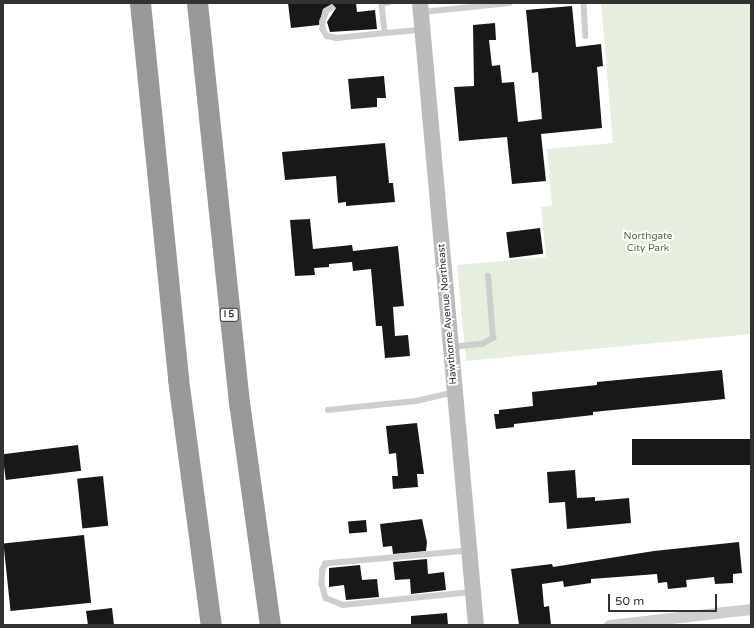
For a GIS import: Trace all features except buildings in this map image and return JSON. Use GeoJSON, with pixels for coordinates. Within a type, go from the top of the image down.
{"type":"FeatureCollection","features":[{"type":"Feature","properties":{"kind":"highway"},"geometry":{"type":"LineString","coordinates":[[140,3],[178,379],[212,625]]}},
{"type":"Feature","properties":{"kind":"highway","name":"I 5"},"geometry":{"type":"LineString","coordinates":[[197,3],[239,402],[270,625]]}},
{"type":"Feature","properties":{"kind":"main road","name":"Hawthorne Avenue Northeast"},"geometry":{"type":"LineString","coordinates":[[420,8],[476,625]]}},
{"type":"Feature","properties":{"kind":"street"},"geometry":{"type":"LineString","coordinates":[[609,625],[751,609]]}},
{"type":"Feature","properties":{"kind":"lane"},"geometry":{"type":"LineString","coordinates":[[385,33],[382,4],[389,3]]}},
{"type":"Feature","properties":{"kind":"lane"},"geometry":{"type":"LineString","coordinates":[[420,8],[510,3]]}},
{"type":"Feature","properties":{"kind":"lane"},"geometry":{"type":"LineString","coordinates":[[584,3],[586,36]]}},
{"type":"Feature","properties":{"kind":"lane"},"geometry":{"type":"LineString","coordinates":[[332,8],[327,11],[323,21],[323,30],[327,36],[337,38],[422,30]]}},
{"type":"Feature","properties":{"kind":"lane"},"geometry":{"type":"LineString","coordinates":[[451,347],[482,344],[493,338],[488,276]]}},
{"type":"Feature","properties":{"kind":"lane"},"geometry":{"type":"LineString","coordinates":[[328,410],[416,401],[455,392]]}},
{"type":"Feature","properties":{"kind":"lane"},"geometry":{"type":"LineString","coordinates":[[469,551],[326,564],[323,569],[322,584],[326,598],[343,605],[473,591]]}},
{"type":"Feature","properties":{"kind":"green space","name":"Northgate City Park"},"geometry":{"type":"Polygon","coordinates":[[[601,3],[751,3],[751,334],[466,361],[457,265],[546,257],[541,207],[552,205],[547,149],[613,143],[601,3]]]}}]}
